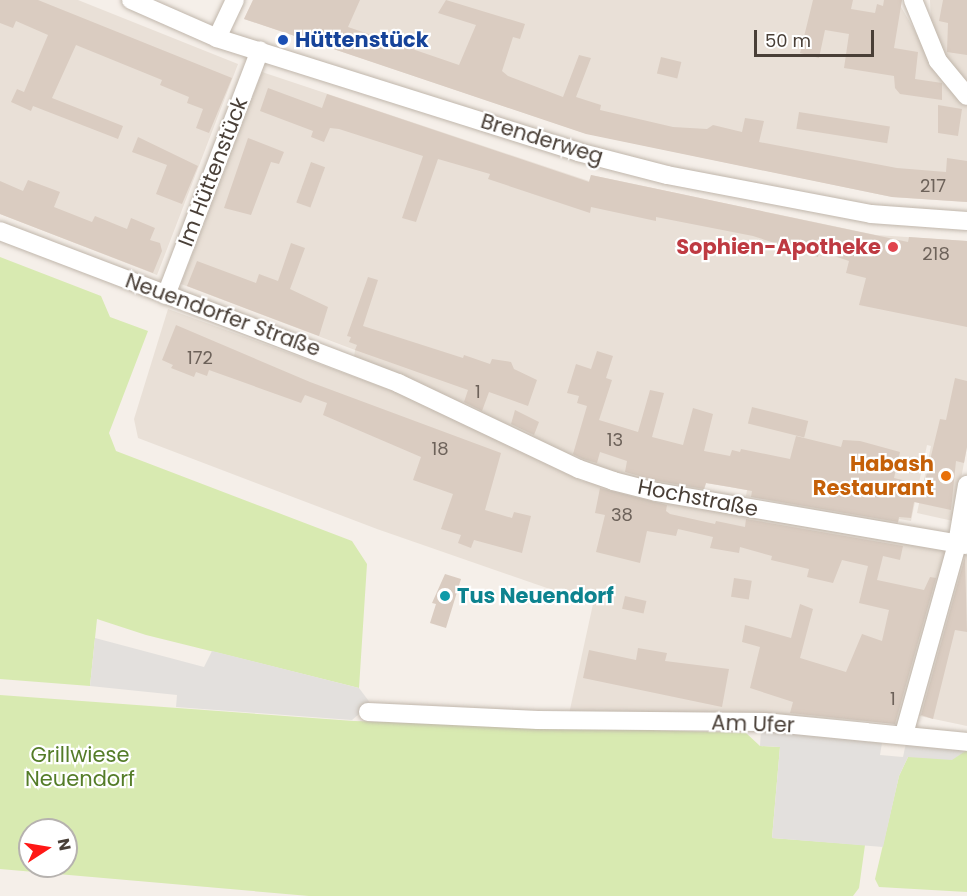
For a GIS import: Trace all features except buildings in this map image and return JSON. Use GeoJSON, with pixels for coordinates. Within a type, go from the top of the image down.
{"type":"FeatureCollection","features":[{"type":"Feature","properties":{"kind":"street","name":"Brenderweg"},"geometry":{"type":"LineString","coordinates":[[131,0],[217,38],[578,152],[667,175],[871,214],[967,221]]}},
{"type":"Feature","properties":{"kind":"street"},"geometry":{"type":"LineString","coordinates":[[217,38],[235,0]]}},
{"type":"Feature","properties":{"kind":"street"},"geometry":{"type":"LineString","coordinates":[[913,0],[938,61],[967,96]]}},
{"type":"Feature","properties":{"kind":"street","name":"Im Hüttenstück"},"geometry":{"type":"LineString","coordinates":[[166,295],[260,50]]}},
{"type":"Feature","properties":{"kind":"street","name":"Neuendorfer Straße"},"geometry":{"type":"LineString","coordinates":[[0,231],[318,350],[443,404]]}},
{"type":"Feature","properties":{"kind":"street","name":"Hochstraße"},"geometry":{"type":"LineString","coordinates":[[443,404],[579,469],[613,481],[656,492],[962,544]]}},
{"type":"Feature","properties":{"kind":"street"},"geometry":{"type":"LineString","coordinates":[[904,734],[962,544],[967,485]]}},
{"type":"Feature","properties":{"kind":"street","name":"Am Ufer"},"geometry":{"type":"LineString","coordinates":[[368,712],[538,720],[764,722],[967,742]]}},
{"type":"Feature","properties":{"kind":"shaded area"},"geometry":{"type":"Polygon","coordinates":[[[0,0],[78,0],[238,64],[157,275],[0,214],[0,0]]]}},
{"type":"Feature","properties":{"kind":"shaded area"},"geometry":{"type":"Polygon","coordinates":[[[253,0],[897,0],[945,83],[967,102],[967,202],[892,197],[584,133],[244,19],[253,0]]]}},
{"type":"Feature","properties":{"kind":"shaded area"},"geometry":{"type":"Polygon","coordinates":[[[930,0],[967,0],[967,88],[950,67],[931,21],[930,0]]]}},
{"type":"Feature","properties":{"kind":"shaded area"},"geometry":{"type":"Polygon","coordinates":[[[262,72],[589,181],[591,175],[876,235],[967,241],[967,447],[953,521],[917,513],[931,446],[927,445],[911,521],[899,519],[897,526],[746,496],[747,490],[706,483],[704,490],[658,484],[595,469],[394,372],[354,357],[355,350],[181,284],[262,72]]]}},
{"type":"Feature","properties":{"kind":"shaded area"},"geometry":{"type":"Polygon","coordinates":[[[168,309],[407,396],[582,481],[870,538],[871,535],[947,550],[898,724],[754,712],[569,714],[593,604],[377,529],[138,438],[134,419],[168,309]]]}},
{"type":"Feature","properties":{"kind":"shaded area"},"geometry":{"type":"Polygon","coordinates":[[[962,553],[967,554],[967,726],[915,715],[962,553]]]}},
{"type":"Feature","properties":{"kind":"shaded area"},"geometry":{"type":"Polygon","coordinates":[[[95,638],[204,667],[212,651],[359,688],[371,704],[352,720],[176,707],[177,695],[90,686],[95,638]]]}},
{"type":"Feature","properties":{"kind":"shaded area"},"geometry":{"type":"Polygon","coordinates":[[[761,729],[882,743],[880,755],[903,757],[906,743],[967,750],[952,760],[908,757],[899,776],[883,847],[772,838],[780,747],[760,746],[761,729]]]}},
{"type":"Feature","properties":{"kind":"green space"},"geometry":{"type":"Polygon","coordinates":[[[0,257],[101,296],[110,317],[148,331],[109,433],[116,451],[352,541],[367,564],[359,688],[146,635],[97,619],[90,686],[0,679],[0,257]]]}},
{"type":"Feature","properties":{"kind":"green space","name":"Grillwiese Neuendorf"},"geometry":{"type":"Polygon","coordinates":[[[0,695],[354,721],[746,733],[760,746],[780,747],[772,838],[865,845],[859,888],[853,896],[309,896],[78,876],[78,818],[18,818],[18,871],[0,869],[0,695]]]}},
{"type":"Feature","properties":{"kind":"green space"},"geometry":{"type":"Polygon","coordinates":[[[967,750],[967,892],[879,887],[875,879],[899,776],[908,757],[967,750]]]}},
{"type":"Feature","properties":{"kind":"place","name":"Hüttenstück"},"geometry":{"type":"Point","coordinates":[283,40]}},
{"type":"Feature","properties":{"kind":"place","name":"Sophien-Apotheke"},"geometry":{"type":"Point","coordinates":[893,247]}},
{"type":"Feature","properties":{"kind":"place","name":"Habash Restaurant"},"geometry":{"type":"Point","coordinates":[946,476]}},
{"type":"Feature","properties":{"kind":"place","name":"Tus Neuendorf"},"geometry":{"type":"Point","coordinates":[445,596]}}]}
